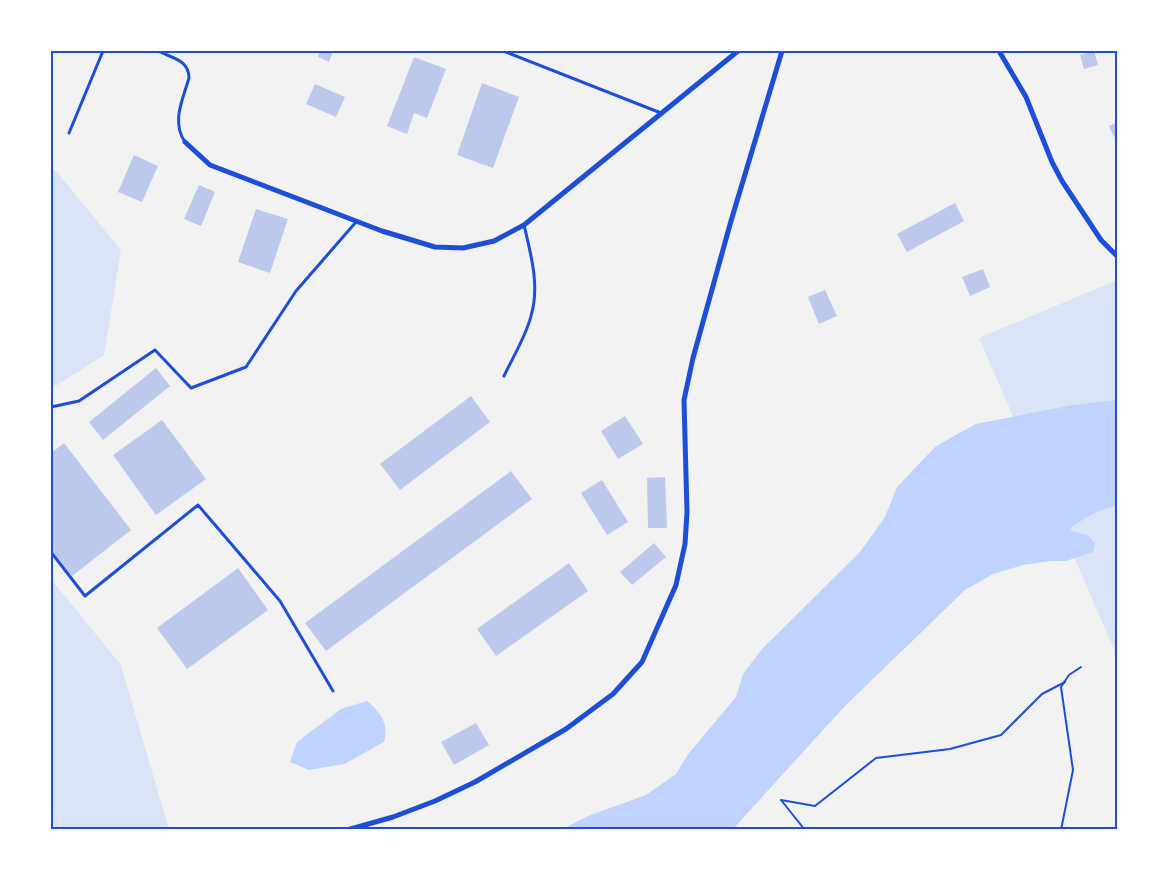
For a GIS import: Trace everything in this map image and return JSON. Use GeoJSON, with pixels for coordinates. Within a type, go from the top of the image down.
{"type":"FeatureCollection","features":[{"type":"Feature","properties":{"kind":"street"},"geometry":{"type":"LineString","coordinates":[[185,142],[210,165],[356,221],[426,245],[444,248],[463,248],[494,240],[524,225],[738,51]]}},
{"type":"Feature","properties":{"kind":"street"},"geometry":{"type":"LineString","coordinates":[[347,830],[392,818],[435,801],[475,782],[566,729],[613,694],[642,662],[676,585],[685,544],[684,409],[691,367],[731,221],[782,51]]}},
{"type":"Feature","properties":{"kind":"street"},"geometry":{"type":"LineString","coordinates":[[999,51],[1026,98],[1052,162],[1062,181],[1101,240],[1117,256]]}},
{"type":"Feature","properties":{"kind":"lane"},"geometry":{"type":"LineString","coordinates":[[69,133],[103,51]]}},
{"type":"Feature","properties":{"kind":"lane"},"geometry":{"type":"LineString","coordinates":[[158,51],[184,63],[189,72],[190,78],[177,122],[185,142]]}},
{"type":"Feature","properties":{"kind":"lane"},"geometry":{"type":"LineString","coordinates":[[503,51],[661,113]]}},
{"type":"Feature","properties":{"kind":"lane"},"geometry":{"type":"LineString","coordinates":[[51,408],[79,401],[155,350],[191,388],[246,367],[296,291],[356,221]]}},
{"type":"Feature","properties":{"kind":"lane"},"geometry":{"type":"LineString","coordinates":[[504,376],[531,318],[535,298],[534,265],[524,225]]}},
{"type":"Feature","properties":{"kind":"lane"},"geometry":{"type":"LineString","coordinates":[[51,552],[85,596],[198,505],[280,601],[333,691]]}},
{"type":"Feature","properties":{"kind":"path"},"geometry":{"type":"LineString","coordinates":[[1061,830],[1073,770],[1061,687],[1069,675],[1081,666]]}},
{"type":"Feature","properties":{"kind":"path"},"geometry":{"type":"LineString","coordinates":[[806,830],[781,800],[815,806],[876,758],[950,749],[1001,735],[1042,694],[1065,682]]}},
{"type":"Feature","properties":{"kind":"shaded area"},"geometry":{"type":"Polygon","coordinates":[[[51,169],[56,171],[121,250],[104,355],[51,389],[51,169]]]}},
{"type":"Feature","properties":{"kind":"shaded area"},"geometry":{"type":"Polygon","coordinates":[[[1117,280],[1117,656],[979,338],[1117,280]]]}},
{"type":"Feature","properties":{"kind":"shaded area"},"geometry":{"type":"Polygon","coordinates":[[[51,579],[121,665],[169,830],[51,830],[51,579]]]}},
{"type":"Feature","properties":{"kind":"water"},"geometry":{"type":"Polygon","coordinates":[[[1117,400],[1117,505],[1096,512],[1071,527],[1071,531],[1088,535],[1095,543],[1093,552],[1066,561],[1023,565],[993,574],[965,590],[845,706],[732,830],[561,830],[588,816],[646,795],[676,774],[689,753],[736,697],[743,674],[762,649],[860,552],[885,517],[897,487],[936,446],[976,424],[1072,405],[1117,400]]]}},
{"type":"Feature","properties":{"kind":"water"},"geometry":{"type":"Polygon","coordinates":[[[367,701],[383,719],[385,724],[384,742],[344,764],[309,770],[290,762],[297,742],[341,709],[367,701]]]}},
{"type":"Feature","properties":{"kind":"building"},"geometry":{"type":"Polygon","coordinates":[[[320,51],[333,51],[329,62],[318,57],[320,51]]]}},
{"type":"Feature","properties":{"kind":"building"},"geometry":{"type":"Polygon","coordinates":[[[1094,51],[1098,65],[1084,69],[1080,55],[1094,51]]]}},
{"type":"Feature","properties":{"kind":"building"},"geometry":{"type":"Polygon","coordinates":[[[414,57],[446,69],[427,118],[414,113],[407,134],[387,126],[414,57]]]}},
{"type":"Feature","properties":{"kind":"building"},"geometry":{"type":"Polygon","coordinates":[[[482,83],[519,97],[493,168],[457,155],[482,83]]]}},
{"type":"Feature","properties":{"kind":"building"},"geometry":{"type":"Polygon","coordinates":[[[315,84],[345,97],[336,117],[306,104],[315,84]]]}},
{"type":"Feature","properties":{"kind":"building"},"geometry":{"type":"Polygon","coordinates":[[[1116,123],[1117,136],[1114,137],[1109,126],[1116,123]]]}},
{"type":"Feature","properties":{"kind":"building"},"geometry":{"type":"Polygon","coordinates":[[[134,155],[158,166],[142,202],[118,192],[134,155]]]}},
{"type":"Feature","properties":{"kind":"building"},"geometry":{"type":"Polygon","coordinates":[[[199,185],[215,192],[201,226],[184,219],[199,185]]]}},
{"type":"Feature","properties":{"kind":"building"},"geometry":{"type":"Polygon","coordinates":[[[955,203],[964,221],[907,252],[897,234],[955,203]]]}},
{"type":"Feature","properties":{"kind":"building"},"geometry":{"type":"Polygon","coordinates":[[[256,209],[288,219],[270,273],[238,262],[256,209]]]}},
{"type":"Feature","properties":{"kind":"building"},"geometry":{"type":"Polygon","coordinates":[[[983,269],[990,287],[970,296],[962,277],[983,269]]]}},
{"type":"Feature","properties":{"kind":"building"},"geometry":{"type":"Polygon","coordinates":[[[825,290],[837,316],[819,324],[808,297],[825,290]]]}},
{"type":"Feature","properties":{"kind":"building"},"geometry":{"type":"Polygon","coordinates":[[[156,368],[170,386],[103,440],[89,422],[156,368]]]}},
{"type":"Feature","properties":{"kind":"building"},"geometry":{"type":"Polygon","coordinates":[[[471,396],[490,422],[400,490],[380,464],[471,396]]]}},
{"type":"Feature","properties":{"kind":"building"},"geometry":{"type":"Polygon","coordinates":[[[625,416],[643,444],[618,459],[601,431],[625,416]]]}},
{"type":"Feature","properties":{"kind":"building"},"geometry":{"type":"Polygon","coordinates":[[[162,420],[206,479],[156,515],[113,455],[162,420]]]}},
{"type":"Feature","properties":{"kind":"building"},"geometry":{"type":"Polygon","coordinates":[[[64,443],[131,530],[72,576],[51,549],[51,453],[64,443]]]}},
{"type":"Feature","properties":{"kind":"building"},"geometry":{"type":"Polygon","coordinates":[[[511,471],[532,499],[326,651],[305,623],[511,471]]]}},
{"type":"Feature","properties":{"kind":"building"},"geometry":{"type":"Polygon","coordinates":[[[665,477],[667,528],[648,528],[647,478],[665,477]]]}},
{"type":"Feature","properties":{"kind":"building"},"geometry":{"type":"Polygon","coordinates":[[[602,480],[628,522],[607,535],[581,493],[602,480]]]}},
{"type":"Feature","properties":{"kind":"building"},"geometry":{"type":"Polygon","coordinates":[[[654,543],[666,557],[632,585],[620,572],[654,543]]]}},
{"type":"Feature","properties":{"kind":"building"},"geometry":{"type":"Polygon","coordinates":[[[569,563],[588,591],[496,656],[477,629],[569,563]]]}},
{"type":"Feature","properties":{"kind":"building"},"geometry":{"type":"Polygon","coordinates":[[[238,568],[268,610],[187,669],[157,628],[238,568]]]}},
{"type":"Feature","properties":{"kind":"building"},"geometry":{"type":"Polygon","coordinates":[[[476,723],[489,745],[454,765],[441,742],[476,723]]]}}]}
